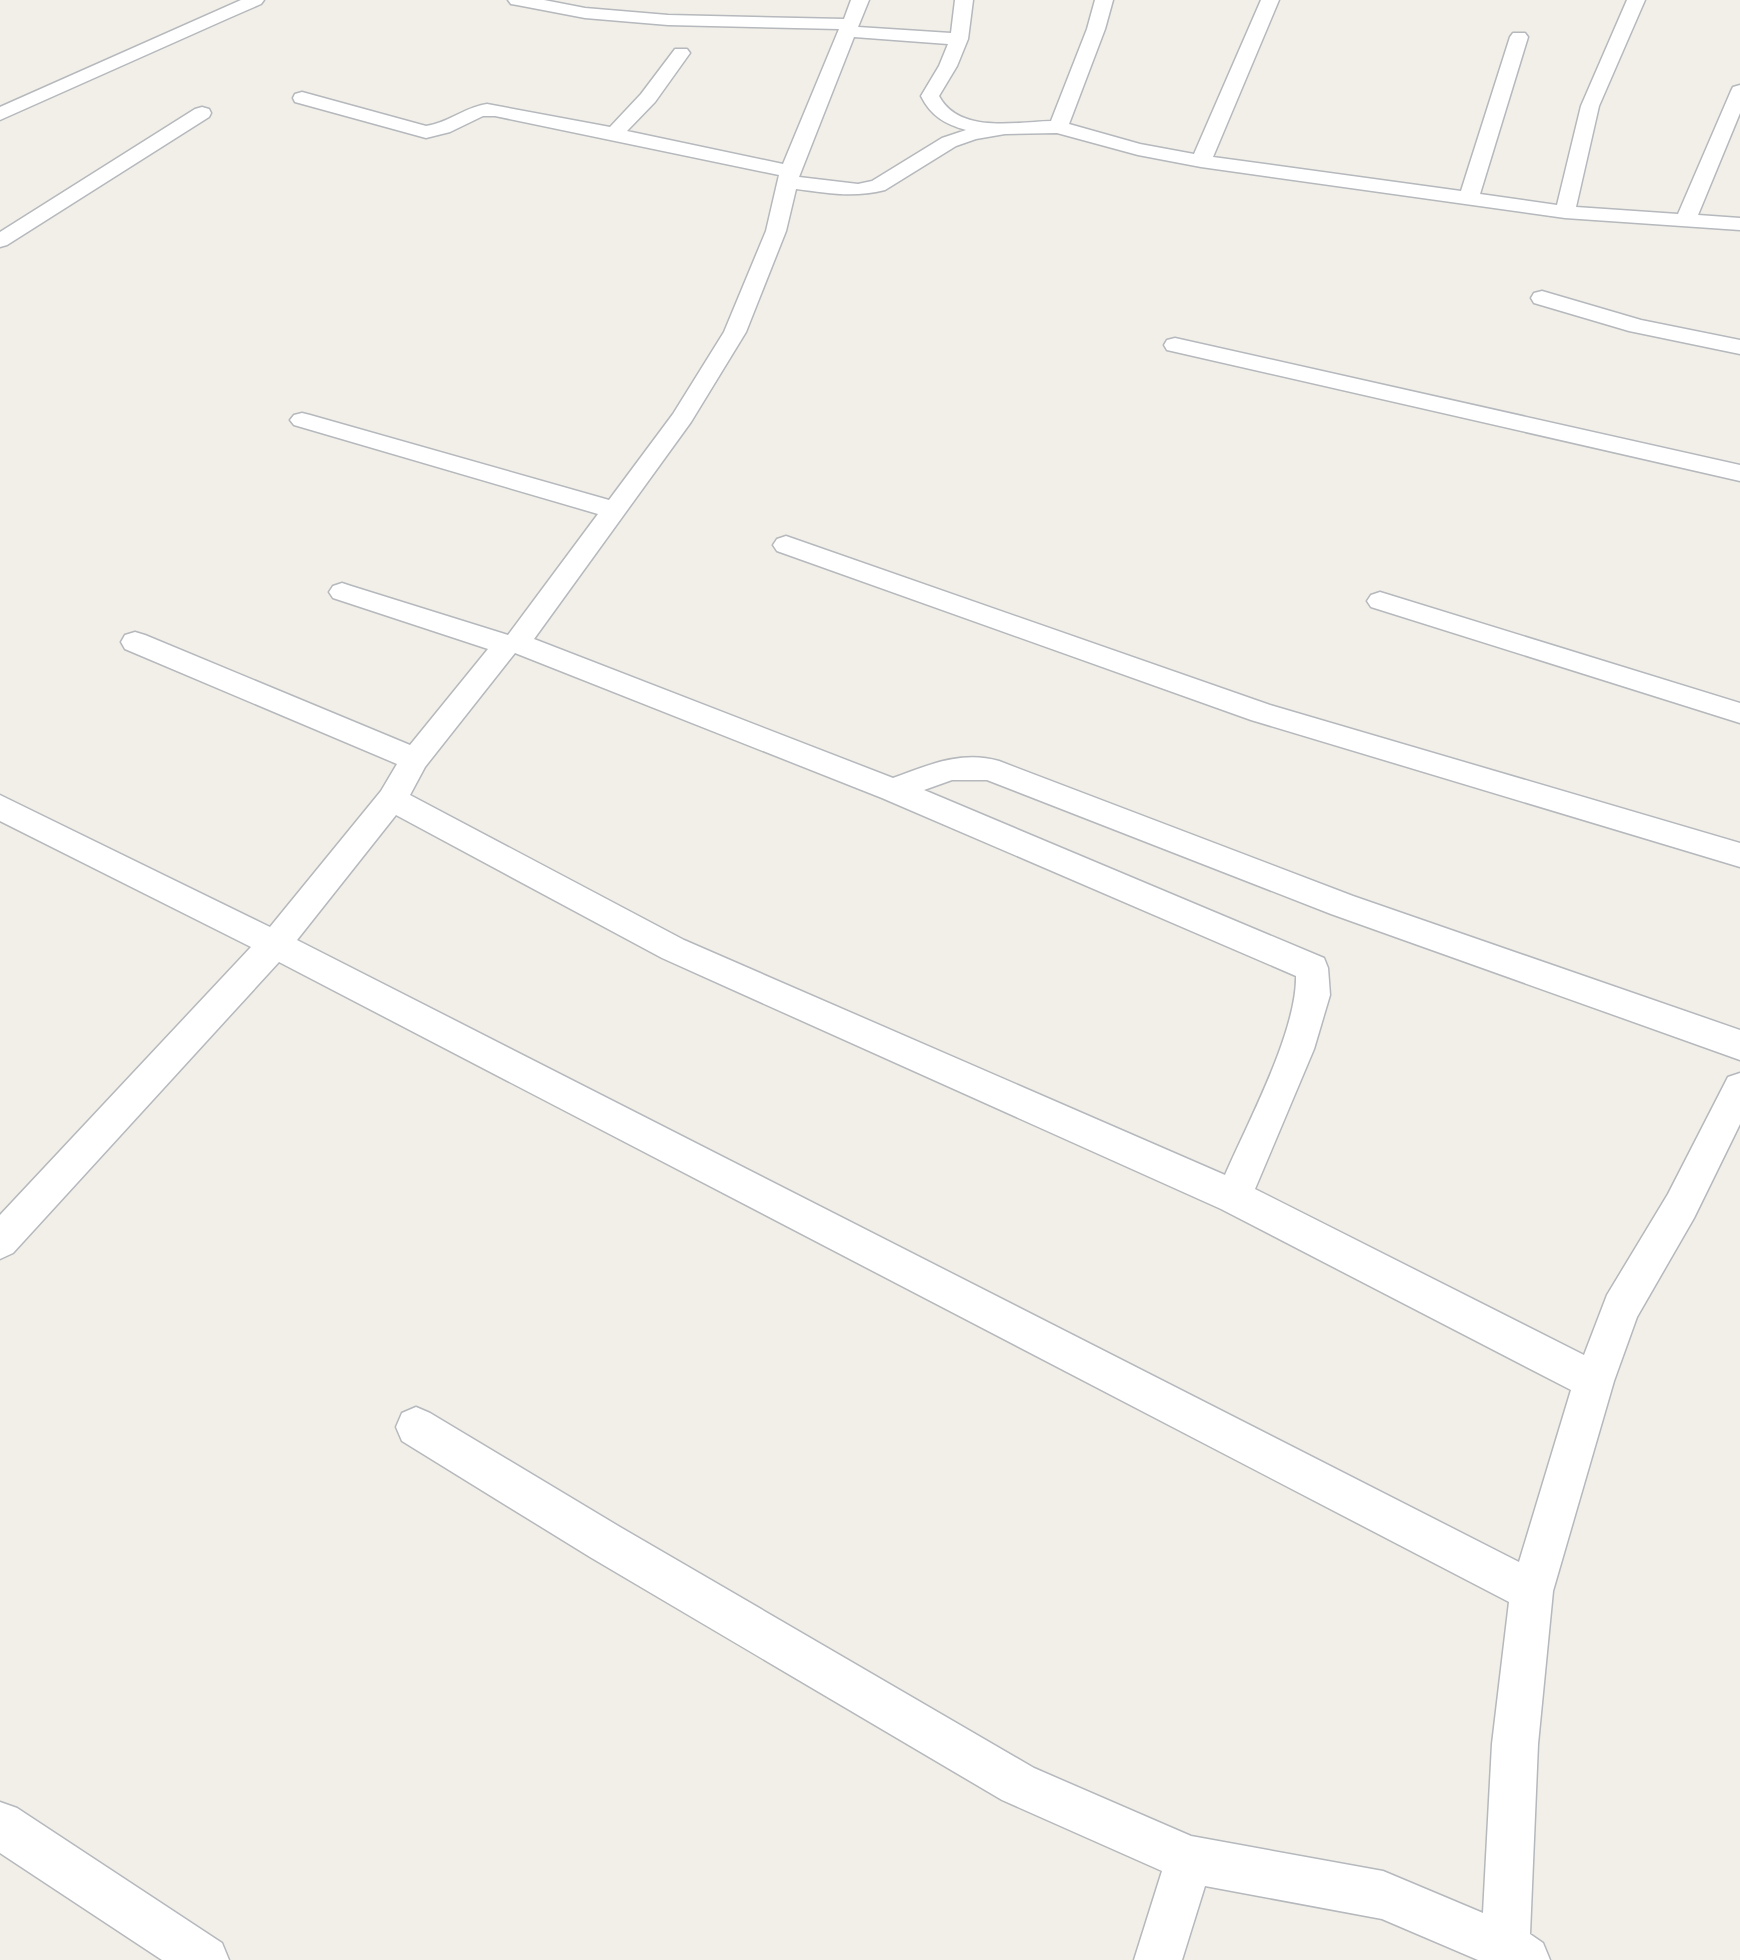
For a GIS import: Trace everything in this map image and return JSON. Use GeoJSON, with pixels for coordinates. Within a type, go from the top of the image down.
{"type":"FeatureCollection","features":[{"type":"Feature","properties":{"kind":"street"},"geometry":{"type":"LineString","coordinates":[[0,114],[62,84],[136,54],[255,0]]}},
{"type":"Feature","properties":{"kind":"street"},"geometry":{"type":"LineString","coordinates":[[516,0],[585,13],[668,20],[853,18],[959,39]]}},
{"type":"Feature","properties":{"kind":"street"},"geometry":{"type":"LineString","coordinates":[[964,0],[959,39],[948,66],[930,96],[934,107],[944,116],[989,130]]}},
{"type":"Feature","properties":{"kind":"street"},"geometry":{"type":"LineString","coordinates":[[1058,127],[1096,29],[1104,0]]}},
{"type":"Feature","properties":{"kind":"street"},"geometry":{"type":"LineString","coordinates":[[1201,161],[1270,0]]}},
{"type":"Feature","properties":{"kind":"street"},"geometry":{"type":"LineString","coordinates":[[1565,212],[1590,106],[1636,0]]}},
{"type":"Feature","properties":{"kind":"street"},"geometry":{"type":"LineString","coordinates":[[0,1242],[275,944],[392,799],[415,759],[512,644],[683,417],[735,332],[776,231],[789,177],[853,18]]}},
{"type":"Feature","properties":{"kind":"street"},"geometry":{"type":"LineString","coordinates":[[1469,197],[1519,37]]}},
{"type":"Feature","properties":{"kind":"street"},"geometry":{"type":"LineString","coordinates":[[614,134],[648,98],[681,53]]}},
{"type":"Feature","properties":{"kind":"street"},"geometry":{"type":"LineString","coordinates":[[1685,220],[1740,91]]}},
{"type":"Feature","properties":{"kind":"street"},"geometry":{"type":"LineString","coordinates":[[302,98],[426,132],[441,131],[471,114],[487,110],[513,113],[614,134],[789,177],[858,190],[878,186],[949,142],[989,130],[1058,127],[1138,148],[1201,161],[1565,212],[1740,224]]}},
{"type":"Feature","properties":{"kind":"street"},"geometry":{"type":"LineString","coordinates":[[0,241],[202,113]]}},
{"type":"Feature","properties":{"kind":"street"},"geometry":{"type":"LineString","coordinates":[[1542,298],[1637,326],[1740,347]]}},
{"type":"Feature","properties":{"kind":"street"},"geometry":{"type":"LineString","coordinates":[[1175,345],[1740,473]]}},
{"type":"Feature","properties":{"kind":"street"},"geometry":{"type":"LineString","coordinates":[[302,420],[613,510]]}},
{"type":"Feature","properties":{"kind":"street"},"geometry":{"type":"LineString","coordinates":[[786,545],[1261,713],[1740,855]]}},
{"type":"Feature","properties":{"kind":"street"},"geometry":{"type":"LineString","coordinates":[[342,592],[512,644],[893,790],[1312,968],[1313,995],[1297,1050],[1234,1197]]}},
{"type":"Feature","properties":{"kind":"street"},"geometry":{"type":"LineString","coordinates":[[1380,601],[1740,713]]}},
{"type":"Feature","properties":{"kind":"street"},"geometry":{"type":"LineString","coordinates":[[135,642],[415,759]]}},
{"type":"Feature","properties":{"kind":"street"},"geometry":{"type":"LineString","coordinates":[[893,790],[950,769],[989,769],[1342,905],[1740,1045]]}},
{"type":"Feature","properties":{"kind":"street"},"geometry":{"type":"LineString","coordinates":[[392,799],[673,949],[1234,1197],[1594,1381]]}},
{"type":"Feature","properties":{"kind":"street"},"geometry":{"type":"LineString","coordinates":[[0,807],[275,944],[1532,1591]]}},
{"type":"Feature","properties":{"kind":"street"},"geometry":{"type":"LineString","coordinates":[[416,1427],[615,1548],[1018,1784],[1190,1859],[1383,1895],[1515,1953],[1515,1744],[1532,1591],[1594,1381],[1622,1308],[1681,1206],[1740,1088]]}},
{"type":"Feature","properties":{"kind":"street"},"geometry":{"type":"LineString","coordinates":[[0,1825],[205,1960]]}},
{"type":"Feature","properties":{"kind":"street"},"geometry":{"type":"LineString","coordinates":[[1158,1960],[1190,1859]]}}]}
